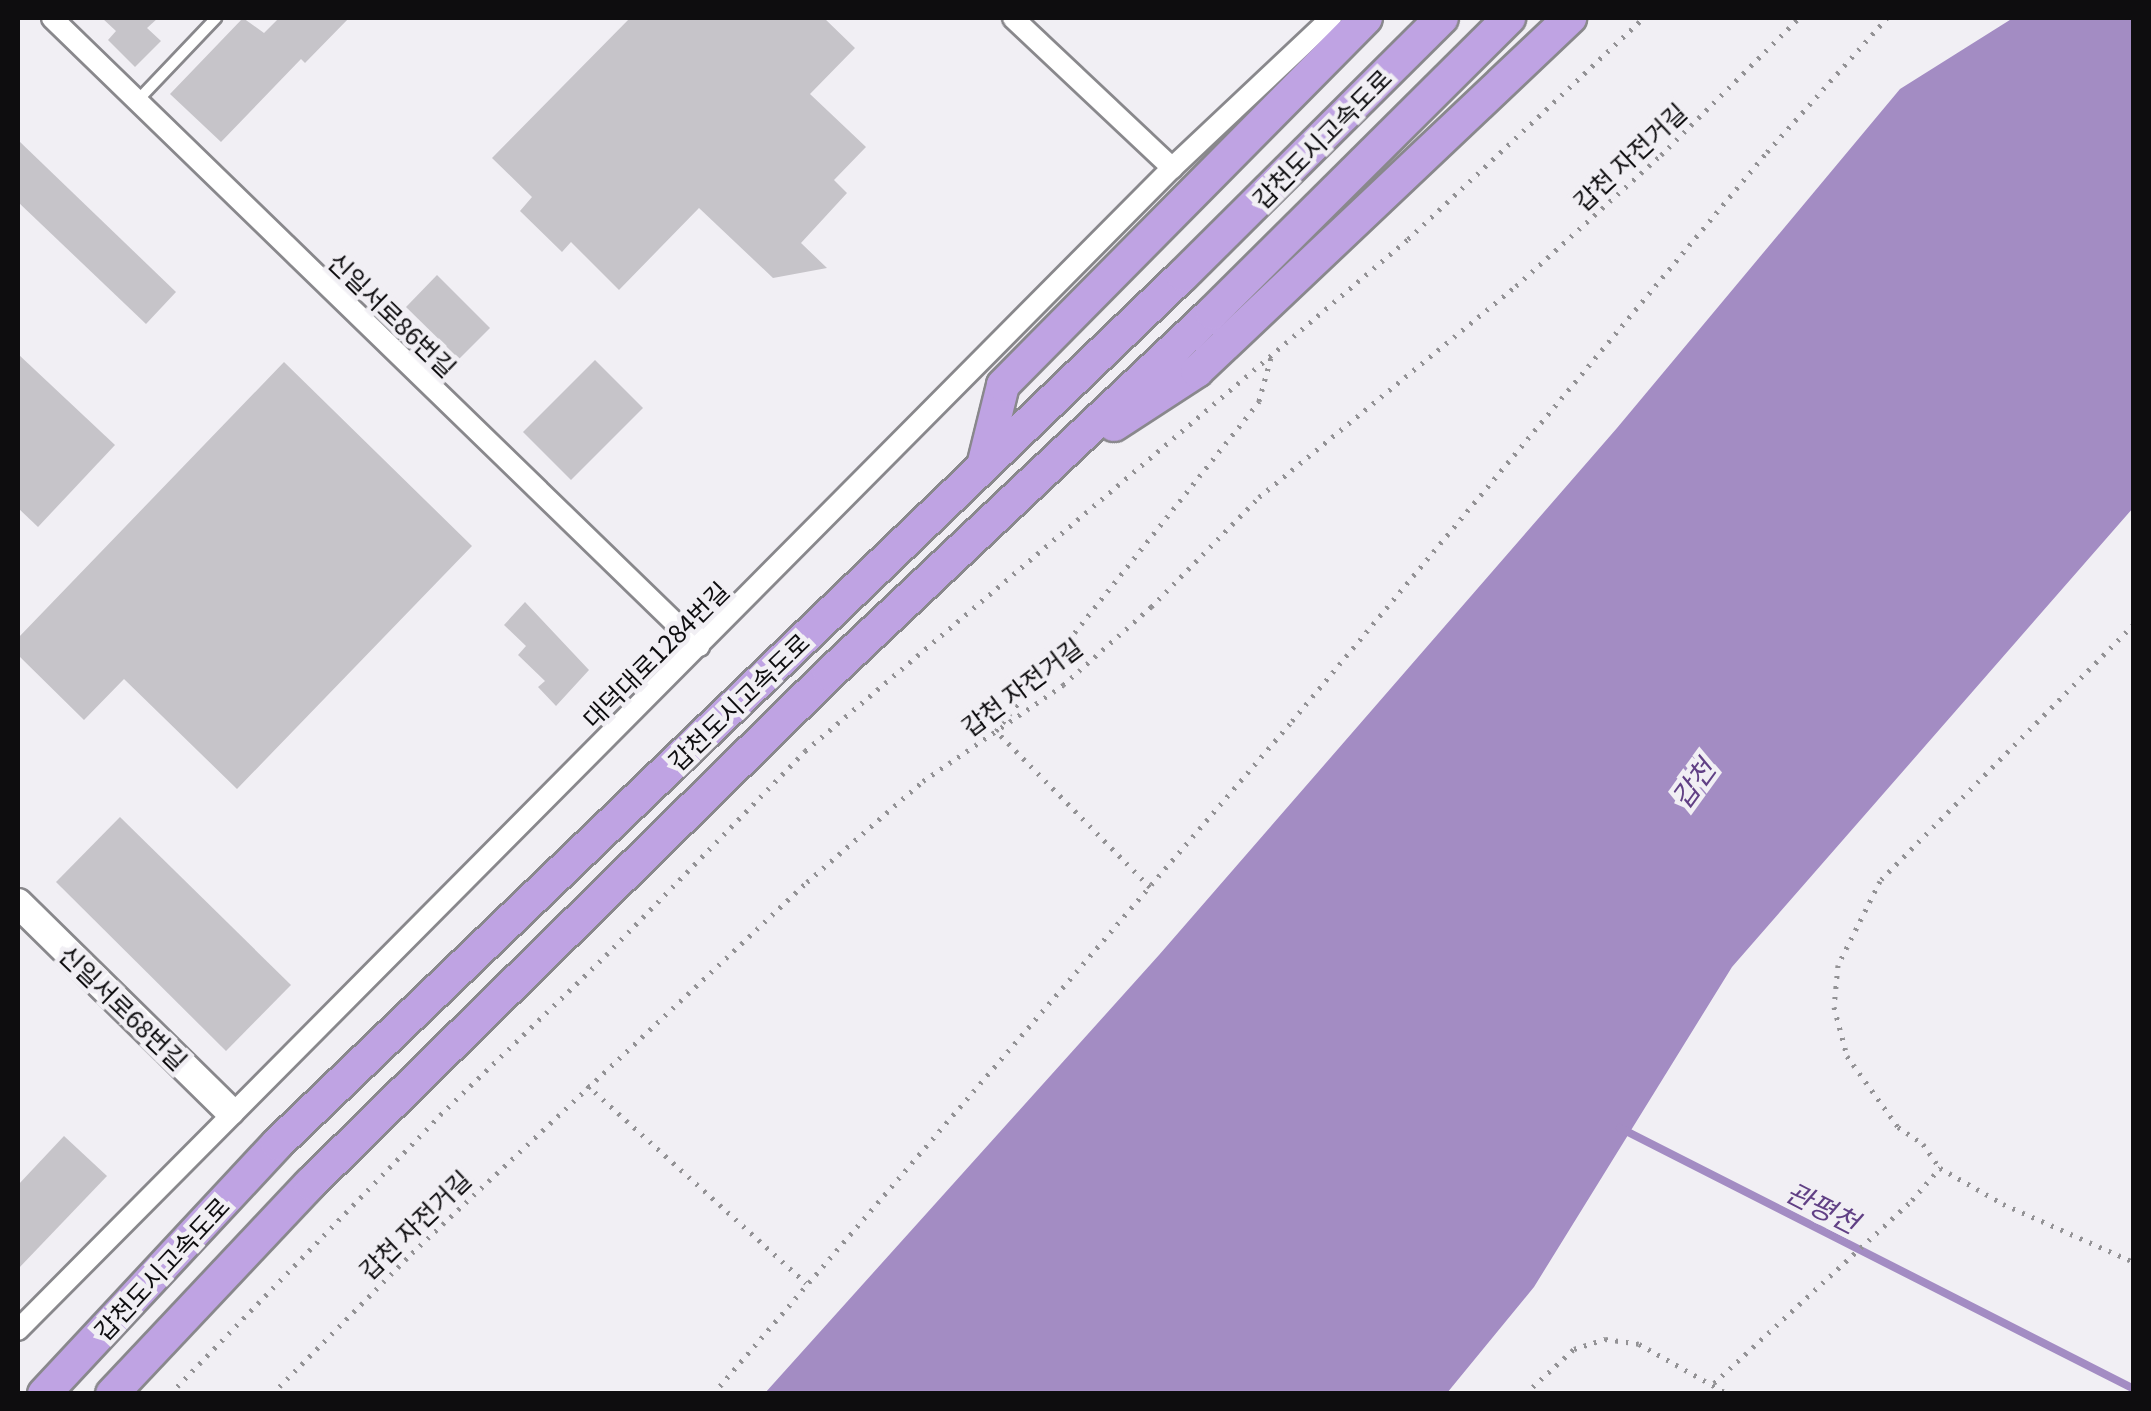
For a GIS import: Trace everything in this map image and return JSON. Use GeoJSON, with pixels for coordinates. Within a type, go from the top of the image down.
{"type":"FeatureCollection","features":[{"type":"Feature","properties":{"kind":"highway"},"geometry":{"type":"LineString","coordinates":[[983,466],[1003,385],[1366,18]]}},
{"type":"Feature","properties":{"kind":"highway","name":"갑천도시고속도로"},"geometry":{"type":"LineString","coordinates":[[44,1394],[277,1144],[1184,275],[1442,18]]}},
{"type":"Feature","properties":{"kind":"highway","name":"갑천도시고속도로"},"geometry":{"type":"LineString","coordinates":[[112,1394],[310,1184],[828,674],[1212,313],[1509,18]]}},
{"type":"Feature","properties":{"kind":"highway"},"geometry":{"type":"LineString","coordinates":[[1044,472],[1197,371],[1570,18]]}},
{"type":"Feature","properties":{"kind":"main road","name":"신일서로68번길"},"geometry":{"type":"LineString","coordinates":[[18,903],[230,1111]]}},
{"type":"Feature","properties":{"kind":"street","name":"신일서로86번길"},"geometry":{"type":"LineString","coordinates":[[52,18],[699,646]]}},
{"type":"Feature","properties":{"kind":"street"},"geometry":{"type":"LineString","coordinates":[[1013,18],[1172,168]]}},
{"type":"Feature","properties":{"kind":"street","name":"대덕대로1284번길"},"geometry":{"type":"LineString","coordinates":[[18,1330],[230,1111],[699,646],[1172,168],[1331,18]]}},
{"type":"Feature","properties":{"kind":"lane"},"geometry":{"type":"LineString","coordinates":[[137,101],[216,18]]}},
{"type":"Feature","properties":{"kind":"path"},"geometry":{"type":"LineString","coordinates":[[170,1394],[440,1115],[606,956],[805,752],[1408,238],[1642,18]]}},
{"type":"Feature","properties":{"kind":"path","name":"갑천 자전거길"},"geometry":{"type":"LineString","coordinates":[[272,1394],[587,1085],[807,882],[923,781],[1063,685],[1151,608],[1258,496],[1516,286],[1661,156],[1799,18]]}},
{"type":"Feature","properties":{"kind":"path"},"geometry":{"type":"LineString","coordinates":[[712,1394],[1150,887],[1767,152],[1887,18]]}},
{"type":"Feature","properties":{"kind":"path"},"geometry":{"type":"LineString","coordinates":[[1150,887],[996,731],[1259,401],[1272,355]]}},
{"type":"Feature","properties":{"kind":"path"},"geometry":{"type":"LineString","coordinates":[[2134,624],[1880,880],[1838,965],[1834,1006],[1847,1056],[1898,1127],[1923,1144],[1940,1168],[2002,1204],[2134,1262]]}},
{"type":"Feature","properties":{"kind":"path"},"geometry":{"type":"LineString","coordinates":[[587,1085],[806,1283]]}},
{"type":"Feature","properties":{"kind":"path"},"geometry":{"type":"LineString","coordinates":[[1714,1383],[1751,1354],[1912,1200],[1940,1168]]}},
{"type":"Feature","properties":{"kind":"path"},"geometry":{"type":"LineString","coordinates":[[1526,1394],[1574,1349],[1605,1339],[1639,1344],[1728,1394]]}},
{"type":"Feature","properties":{"kind":"water","name":"갑천"},"geometry":{"type":"Polygon","coordinates":[[[2013,18],[2133,18],[2133,508],[1732,967],[1534,1287],[1447,1393],[765,1393],[1159,955],[1617,428],[1900,89],[2013,18]]]}},
{"type":"Feature","properties":{"kind":"building"},"geometry":{"type":"Polygon","coordinates":[[[102,18],[158,18],[147,28],[161,41],[135,67],[108,40],[116,31],[102,18]]]}},
{"type":"Feature","properties":{"kind":"building"},"geometry":{"type":"Polygon","coordinates":[[[243,18],[264,33],[279,18],[349,18],[305,63],[301,59],[221,142],[170,94],[243,18]]]}},
{"type":"Feature","properties":{"kind":"building"},"geometry":{"type":"Polygon","coordinates":[[[630,18],[824,18],[855,48],[810,94],[866,147],[834,180],[847,193],[801,243],[827,268],[773,278],[699,208],[619,290],[571,242],[562,252],[520,211],[532,197],[492,158],[630,18]]]}},
{"type":"Feature","properties":{"kind":"building"},"geometry":{"type":"Polygon","coordinates":[[[18,140],[176,292],[146,324],[18,202],[18,140]]]}},
{"type":"Feature","properties":{"kind":"building"},"geometry":{"type":"Polygon","coordinates":[[[437,275],[490,328],[459,359],[406,307],[437,275]]]}},
{"type":"Feature","properties":{"kind":"building"},"geometry":{"type":"Polygon","coordinates":[[[18,354],[115,445],[38,527],[18,508],[18,354]]]}},
{"type":"Feature","properties":{"kind":"building"},"geometry":{"type":"Polygon","coordinates":[[[595,360],[643,408],[571,480],[523,432],[595,360]]]}},
{"type":"Feature","properties":{"kind":"building"},"geometry":{"type":"Polygon","coordinates":[[[284,362],[472,546],[237,789],[124,679],[84,720],[18,655],[18,638],[284,362]]]}},
{"type":"Feature","properties":{"kind":"building"},"geometry":{"type":"Polygon","coordinates":[[[525,602],[589,670],[556,706],[538,687],[545,681],[518,655],[526,646],[504,625],[525,602]]]}},
{"type":"Feature","properties":{"kind":"building"},"geometry":{"type":"Polygon","coordinates":[[[120,817],[291,985],[226,1051],[56,882],[120,817]]]}},
{"type":"Feature","properties":{"kind":"building"},"geometry":{"type":"Polygon","coordinates":[[[64,1136],[107,1176],[18,1269],[18,1185],[64,1136]]]}},
{"type":"Feature","properties":{"kind":"waterway","name":"관평천"},"geometry":{"type":"LineString","coordinates":[[1620,1128],[2134,1389]]}}]}
